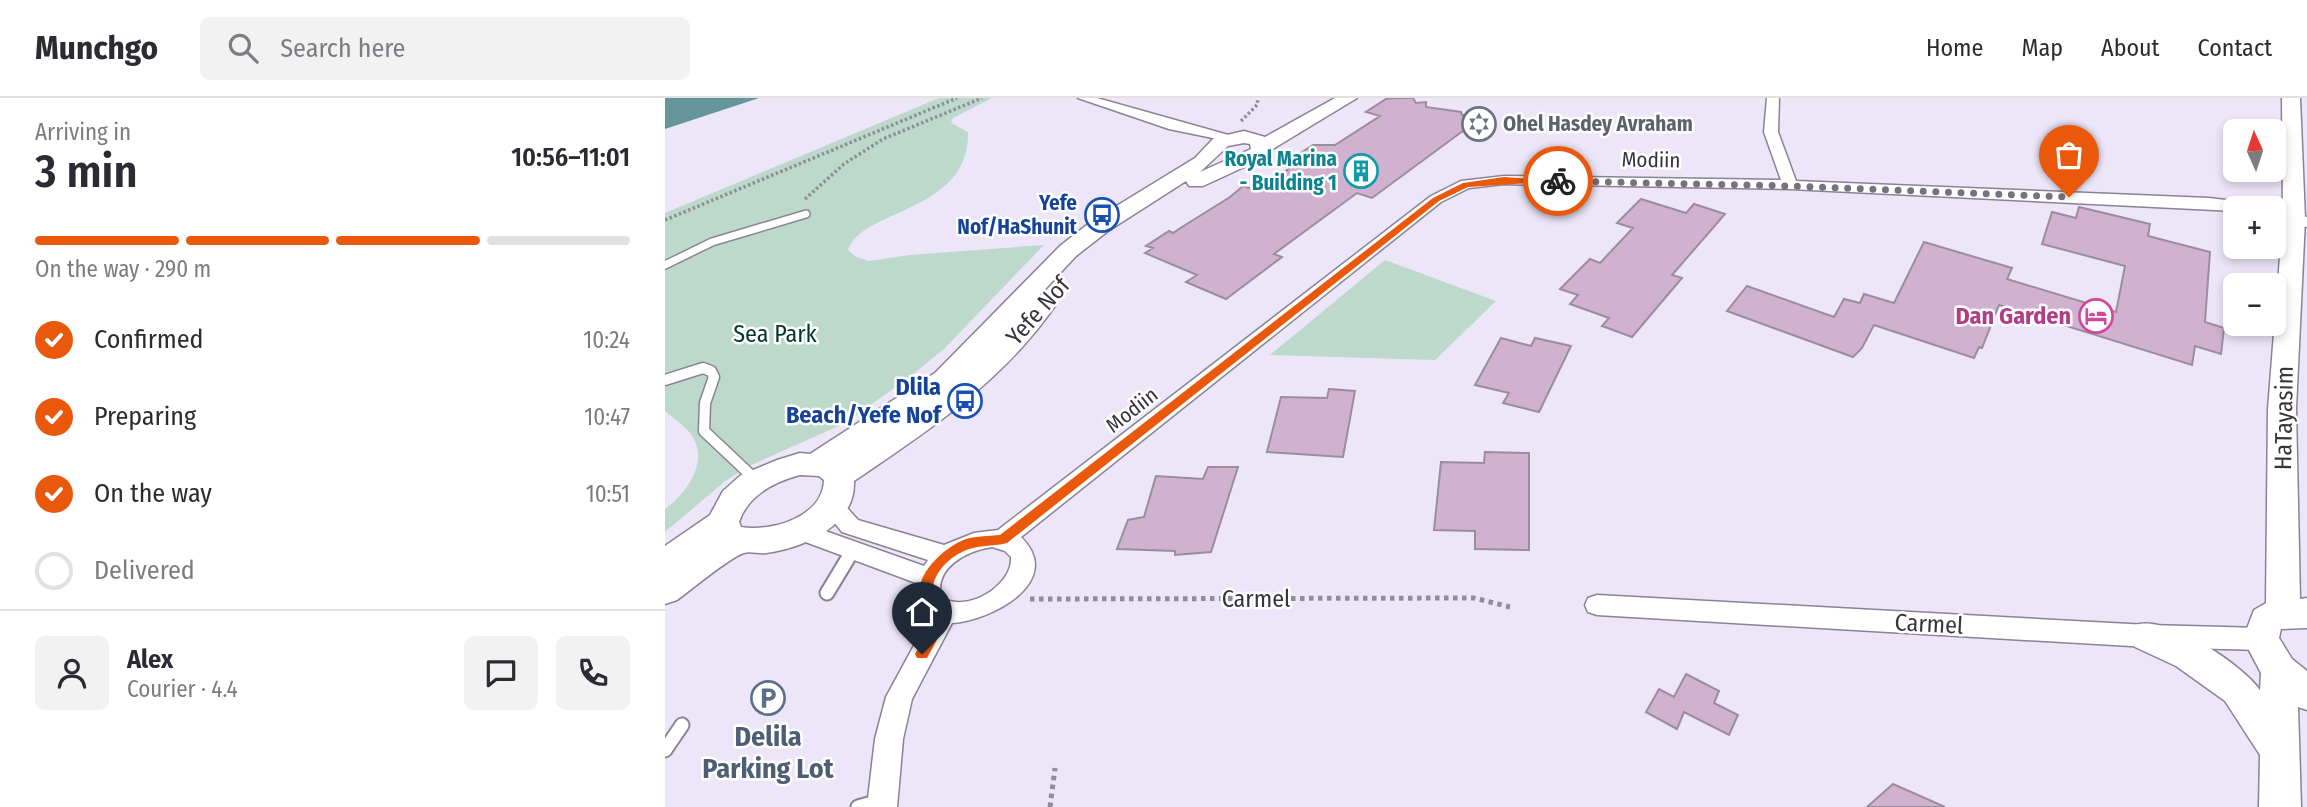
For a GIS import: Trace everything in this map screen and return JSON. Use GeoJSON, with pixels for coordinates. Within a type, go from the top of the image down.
{"type":"FeatureCollection","features":[{"type":"Feature","properties":{"kind":"street"},"geometry":{"type":"LineString","coordinates":[[1084,98],[1236,144]]}},
{"type":"Feature","properties":{"kind":"street","name":"Yefe Nof"},"geometry":{"type":"LineString","coordinates":[[665,590],[730,531],[734,498],[756,481],[782,468],[828,470],[935,412],[988,366],[1064,281],[1109,238],[1193,184],[1236,144],[1321,98]]}},
{"type":"Feature","properties":{"kind":"street","name":"Yefe Nof"},"geometry":{"type":"LineString","coordinates":[[1236,144],[1348,98]]}},
{"type":"Feature","properties":{"kind":"street"},"geometry":{"type":"LineString","coordinates":[[1773,98],[1768,115],[1770,133],[1790,186]]}},
{"type":"Feature","properties":{"kind":"street","name":"HaTayasim"},"geometry":{"type":"LineString","coordinates":[[2291,98],[2291,218],[2282,409],[2295,613]]}},
{"type":"Feature","properties":{"kind":"street"},"geometry":{"type":"LineString","coordinates":[[1174,127],[1236,144]]}},
{"type":"Feature","properties":{"kind":"street","name":"Modiin"},"geometry":{"type":"LineString","coordinates":[[1003,539],[1436,199],[1466,184],[1504,180],[1790,186],[2223,205]]}},
{"type":"Feature","properties":{"kind":"street"},"geometry":{"type":"LineString","coordinates":[[730,531],[770,541],[800,531],[832,506],[839,495],[828,470]]}},
{"type":"Feature","properties":{"kind":"street"},"geometry":{"type":"LineString","coordinates":[[832,506],[850,526],[914,548],[947,555]]}},
{"type":"Feature","properties":{"kind":"street","name":"Yefe Nof"},"geometry":{"type":"LineString","coordinates":[[665,564],[730,531]]}},
{"type":"Feature","properties":{"kind":"street"},"geometry":{"type":"LineString","coordinates":[[800,531],[928,577]]}},
{"type":"Feature","properties":{"kind":"street"},"geometry":{"type":"LineString","coordinates":[[1003,539],[1015,544],[1022,552],[1025,563],[1022,576],[1002,598],[973,611],[945,612],[934,607],[927,599],[928,577],[947,555],[969,543],[1003,539]]}},
{"type":"Feature","properties":{"kind":"street","name":"Carmel"},"geometry":{"type":"LineString","coordinates":[[1597,605],[2148,636],[2282,668]]}},
{"type":"Feature","properties":{"kind":"street"},"geometry":{"type":"LineString","coordinates":[[874,804],[899,696],[945,612]]}},
{"type":"Feature","properties":{"kind":"street"},"geometry":{"type":"LineString","coordinates":[[2280,807],[2282,668],[2266,621],[2273,615],[2295,613]]}},
{"type":"Feature","properties":{"kind":"street"},"geometry":{"type":"LineString","coordinates":[[2148,636],[2189,655],[2238,689],[2281,753]]}},
{"type":"Feature","properties":{"kind":"lane"},"geometry":{"type":"LineString","coordinates":[[665,265],[712,242],[806,214]]}},
{"type":"Feature","properties":{"kind":"lane"},"geometry":{"type":"LineString","coordinates":[[665,380],[702,369],[711,370],[714,377],[705,403],[704,431],[756,481]]}},
{"type":"Feature","properties":{"kind":"lane"},"geometry":{"type":"LineString","coordinates":[[827,593],[853,550]]}},
{"type":"Feature","properties":{"kind":"lane"},"geometry":{"type":"LineString","coordinates":[[665,750],[682,725]]}},
{"type":"Feature","properties":{"kind":"path"},"geometry":{"type":"LineString","coordinates":[[665,220],[957,98]]}},
{"type":"Feature","properties":{"kind":"path"},"geometry":{"type":"LineString","coordinates":[[797,205],[843,164],[883,139],[982,98]]}},
{"type":"Feature","properties":{"kind":"path"},"geometry":{"type":"LineString","coordinates":[[1236,144],[1243,117],[1257,104],[1258,98]]}},
{"type":"Feature","properties":{"kind":"path","name":"Carmel"},"geometry":{"type":"LineString","coordinates":[[1002,598],[1474,598],[1510,607]]}},
{"type":"Feature","properties":{"kind":"path"},"geometry":{"type":"LineString","coordinates":[[1050,807],[1055,768]]}},
{"type":"Feature","properties":{"kind":"green space","name":"Sea Park"},"geometry":{"type":"Polygon","coordinates":[[[939,98],[992,98],[953,118],[951,123],[968,132],[964,159],[952,179],[934,194],[857,236],[848,250],[856,257],[869,261],[910,255],[1044,245],[944,349],[907,379],[845,423],[747,467],[724,482],[665,532],[665,509],[681,494],[694,475],[698,454],[690,433],[665,411],[665,213],[939,98]]]}},
{"type":"Feature","properties":{"kind":"green space"},"geometry":{"type":"Polygon","coordinates":[[[1385,260],[1496,301],[1435,360],[1270,355],[1385,260]]]}},
{"type":"Feature","properties":{"kind":"shaded area"},"geometry":{"type":"Polygon","coordinates":[[[665,98],[759,98],[665,129],[665,98]]]}},
{"type":"Feature","properties":{"kind":"building"},"geometry":{"type":"Polygon","coordinates":[[[1413,98],[1416,103],[1426,102],[1426,107],[1461,112],[1462,115],[1486,114],[1372,198],[1357,193],[1274,254],[1282,257],[1226,299],[1186,282],[1197,275],[1145,253],[1153,248],[1146,246],[1169,231],[1173,233],[1243,186],[1256,190],[1298,163],[1290,160],[1313,145],[1335,145],[1380,116],[1366,112],[1386,99],[1413,98]]]}},
{"type":"Feature","properties":{"kind":"building"},"geometry":{"type":"Polygon","coordinates":[[[1641,199],[1686,213],[1694,204],[1725,214],[1672,275],[1682,278],[1632,337],[1602,326],[1609,318],[1570,304],[1578,295],[1560,289],[1590,259],[1600,263],[1633,228],[1617,223],[1641,199]]]}},
{"type":"Feature","properties":{"kind":"building"},"geometry":{"type":"Polygon","coordinates":[[[2079,207],[2150,224],[2148,236],[2210,252],[2205,322],[2223,328],[2221,354],[2195,346],[2192,365],[1999,305],[1982,348],[1979,347],[1974,358],[1874,325],[1862,348],[1853,357],[1727,311],[1747,286],[1834,317],[1844,299],[1860,303],[1864,294],[1894,303],[1924,242],[2012,268],[2007,279],[2116,312],[2125,266],[2042,244],[2052,212],[2076,218],[2079,207]]]}},
{"type":"Feature","properties":{"kind":"building"},"geometry":{"type":"Polygon","coordinates":[[[1501,338],[1531,346],[1535,338],[1571,346],[1539,412],[1503,403],[1509,393],[1475,385],[1501,338]]]}},
{"type":"Feature","properties":{"kind":"building"},"geometry":{"type":"Polygon","coordinates":[[[1329,389],[1355,391],[1343,457],[1267,452],[1281,397],[1327,398],[1329,389]]]}},
{"type":"Feature","properties":{"kind":"building"},"geometry":{"type":"Polygon","coordinates":[[[1485,452],[1529,453],[1529,550],[1475,549],[1475,531],[1434,530],[1441,462],[1484,463],[1485,452]]]}},
{"type":"Feature","properties":{"kind":"building"},"geometry":{"type":"Polygon","coordinates":[[[1208,467],[1238,467],[1211,552],[1175,555],[1175,551],[1117,549],[1128,520],[1144,517],[1156,476],[1203,479],[1208,467]]]}},
{"type":"Feature","properties":{"kind":"building"},"geometry":{"type":"Polygon","coordinates":[[[1686,674],[1719,691],[1714,703],[1738,715],[1729,735],[1684,712],[1677,729],[1646,712],[1659,689],[1674,697],[1686,674]]]}},
{"type":"Feature","properties":{"kind":"building"},"geometry":{"type":"Polygon","coordinates":[[[1893,784],[1945,807],[1867,807],[1893,784]]]}},
{"type":"Feature","properties":{"kind":"way so far"},"geometry":{"type":"LineString","coordinates":[[1558,181],[1790,186],[2069,197]]}},
{"type":"Feature","properties":{"kind":"place","name":"Ohel Hasdey Avraham"},"geometry":{"type":"Point","coordinates":[1479,124]}},
{"type":"Feature","properties":{"kind":"place","name":"Royal Marina - Building 1"},"geometry":{"type":"Point","coordinates":[1361,171]}},
{"type":"Feature","properties":{"kind":"place","name":"Yefe Nof/HaShunit"},"geometry":{"type":"Point","coordinates":[1102,215]}},
{"type":"Feature","properties":{"kind":"place","name":"Dan Garden"},"geometry":{"type":"Point","coordinates":[2096,316]}},
{"type":"Feature","properties":{"kind":"place","name":"Dlila Beach/Yefe Nof"},"geometry":{"type":"Point","coordinates":[965,401]}},
{"type":"Feature","properties":{"kind":"place","name":"Delila Parking Lot"},"geometry":{"type":"Point","coordinates":[768,698]}},
{"type":"Feature","properties":{"kind":"route"},"geometry":{"type":"LineString","coordinates":[[922,654],[945,612],[934,607],[927,599],[925,588],[936,565],[947,555],[969,543],[992,538],[1003,539],[1252,347],[1436,199],[1466,184],[1504,180],[1558,181]]}}]}
